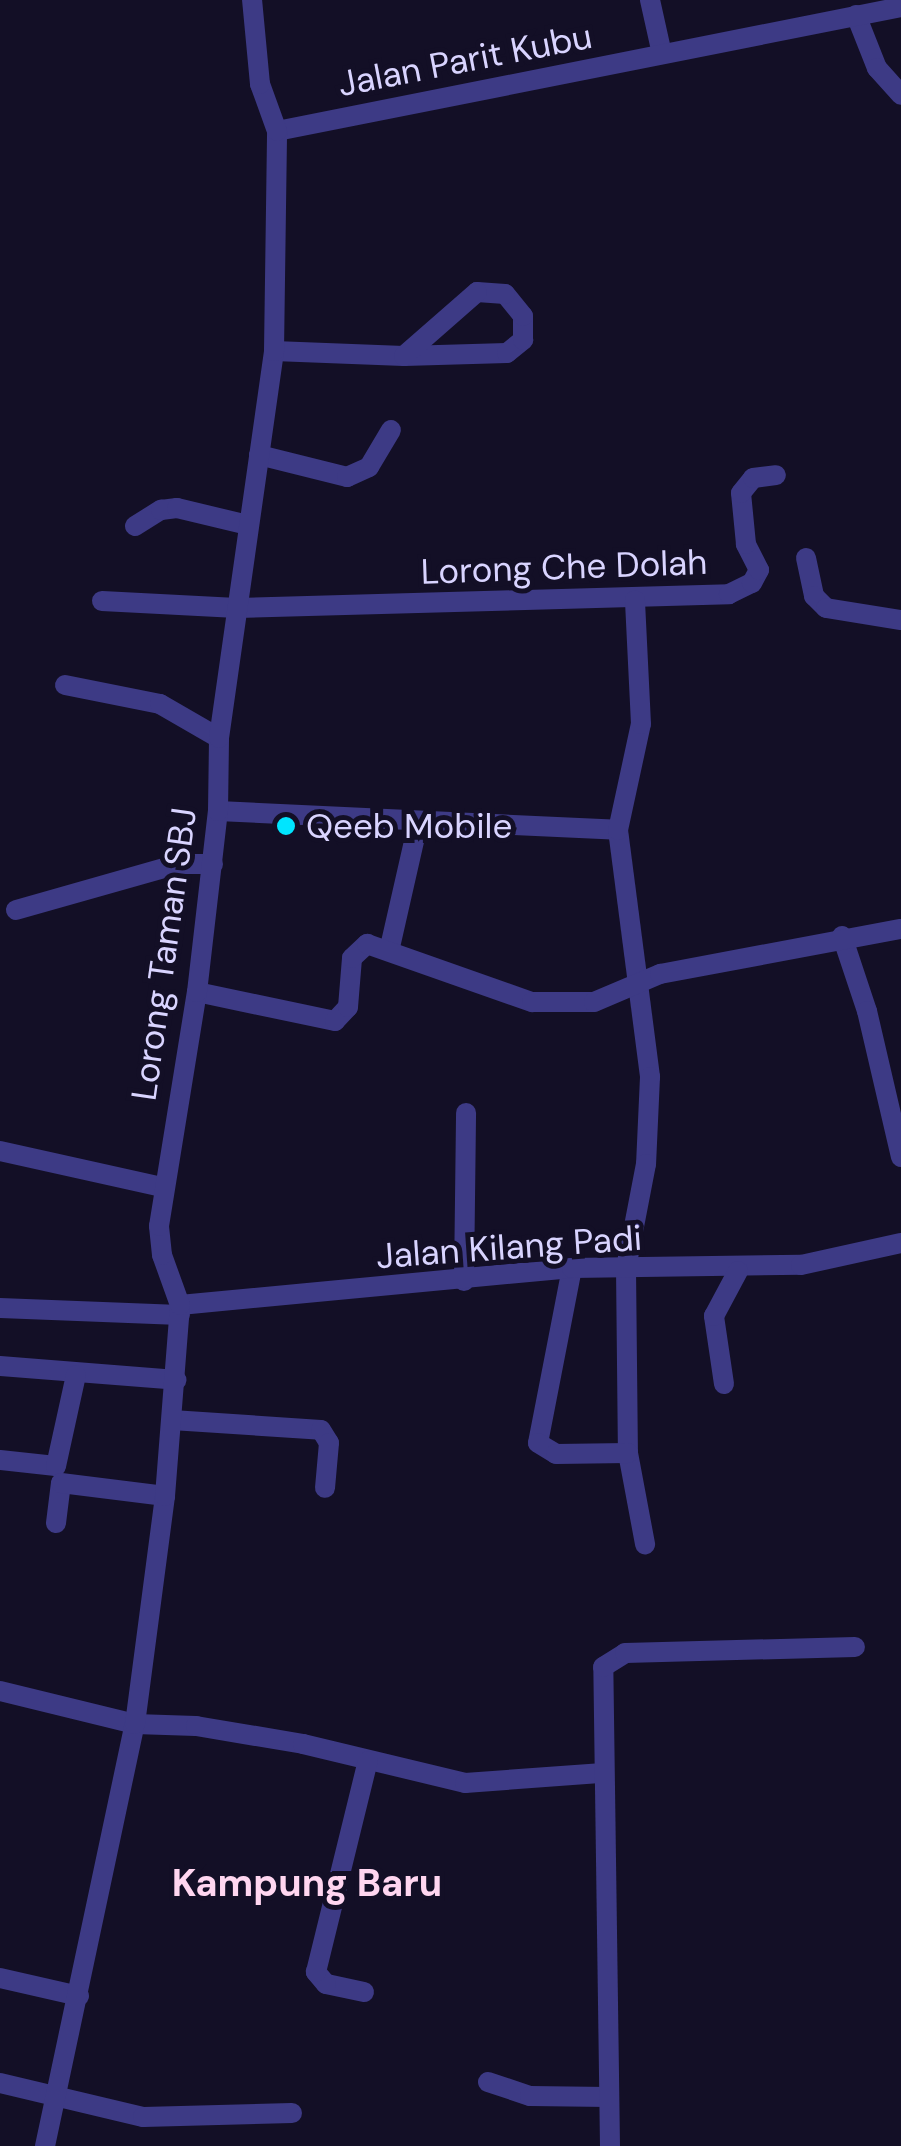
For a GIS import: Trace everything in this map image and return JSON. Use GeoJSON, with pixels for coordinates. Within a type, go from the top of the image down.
{"type":"FeatureCollection","features":[{"type":"Feature","properties":{"kind":"street"},"geometry":{"type":"LineString","coordinates":[[252,0],[260,84],[277,131]]}},
{"type":"Feature","properties":{"kind":"street"},"geometry":{"type":"LineString","coordinates":[[650,0],[662,54]]}},
{"type":"Feature","properties":{"kind":"street","name":"Jalan Parit Kubu"},"geometry":{"type":"LineString","coordinates":[[277,131],[901,7]]}},
{"type":"Feature","properties":{"kind":"street"},"geometry":{"type":"LineString","coordinates":[[856,15],[877,68],[901,95]]}},
{"type":"Feature","properties":{"kind":"street","name":"Lorong Taman SBJ"},"geometry":{"type":"LineString","coordinates":[[180,1310],[162,1255],[163,1187],[197,992],[218,811],[220,738],[274,351],[277,131]]}},
{"type":"Feature","properties":{"kind":"street"},"geometry":{"type":"LineString","coordinates":[[274,351],[404,356],[507,353],[523,340],[523,316],[505,294],[477,292],[404,356]]}},
{"type":"Feature","properties":{"kind":"street"},"geometry":{"type":"LineString","coordinates":[[258,455],[347,477],[369,467],[391,430]]}},
{"type":"Feature","properties":{"kind":"street","name":"Lorong Che Dolah"},"geometry":{"type":"LineString","coordinates":[[102,601],[237,608],[636,600],[730,594],[752,583],[760,564],[747,548],[740,497],[753,478],[776,476]]}},
{"type":"Feature","properties":{"kind":"street"},"geometry":{"type":"LineString","coordinates":[[135,526],[149,515],[177,508],[248,524]]}},
{"type":"Feature","properties":{"kind":"street"},"geometry":{"type":"LineString","coordinates":[[806,558],[814,596],[826,608],[901,620]]}},
{"type":"Feature","properties":{"kind":"street"},"geometry":{"type":"LineString","coordinates":[[636,600],[641,724],[618,830],[652,1121],[626,1268],[628,1453],[645,1544]]}},
{"type":"Feature","properties":{"kind":"street"},"geometry":{"type":"LineString","coordinates":[[65,685],[160,704],[220,738]]}},
{"type":"Feature","properties":{"kind":"street"},"geometry":{"type":"LineString","coordinates":[[218,811],[418,824],[618,830]]}},
{"type":"Feature","properties":{"kind":"street"},"geometry":{"type":"LineString","coordinates":[[390,947],[418,824]]}},
{"type":"Feature","properties":{"kind":"street"},"geometry":{"type":"LineString","coordinates":[[16,910],[179,864],[213,864]]}},
{"type":"Feature","properties":{"kind":"street"},"geometry":{"type":"LineString","coordinates":[[197,992],[335,1021],[348,1006],[357,949],[390,947],[532,1002],[594,1002],[636,984],[842,936],[901,929]]}},
{"type":"Feature","properties":{"kind":"street"},"geometry":{"type":"LineString","coordinates":[[842,936],[868,1011],[901,1157]]}},
{"type":"Feature","properties":{"kind":"street"},"geometry":{"type":"LineString","coordinates":[[464,1280],[466,1113]]}},
{"type":"Feature","properties":{"kind":"street"},"geometry":{"type":"LineString","coordinates":[[0,1151],[163,1187]]}},
{"type":"Feature","properties":{"kind":"street","name":"Jalan Kilang Padi"},"geometry":{"type":"LineString","coordinates":[[0,1308],[180,1310],[572,1268],[738,1271],[805,1265],[901,1243]]}},
{"type":"Feature","properties":{"kind":"street"},"geometry":{"type":"LineString","coordinates":[[572,1268],[538,1443],[556,1454],[628,1453]]}},
{"type":"Feature","properties":{"kind":"street"},"geometry":{"type":"LineString","coordinates":[[724,1384],[714,1316],[738,1271]]}},
{"type":"Feature","properties":{"kind":"street"},"geometry":{"type":"LineString","coordinates":[[45,2146],[135,1724],[165,1496],[180,1310]]}},
{"type":"Feature","properties":{"kind":"street"},"geometry":{"type":"LineString","coordinates":[[0,1366],[176,1380]]}},
{"type":"Feature","properties":{"kind":"street"},"geometry":{"type":"LineString","coordinates":[[0,1460],[56,1466],[76,1375]]}},
{"type":"Feature","properties":{"kind":"street"},"geometry":{"type":"LineString","coordinates":[[172,1420],[322,1430],[329,1443],[325,1488]]}},
{"type":"Feature","properties":{"kind":"street"},"geometry":{"type":"LineString","coordinates":[[56,1523],[62,1483],[165,1496]]}},
{"type":"Feature","properties":{"kind":"street"},"geometry":{"type":"LineString","coordinates":[[610,2146],[599,1680],[612,1657],[855,1647]]}},
{"type":"Feature","properties":{"kind":"street"},"geometry":{"type":"LineString","coordinates":[[0,1691],[135,1724],[212,1728],[464,1783],[600,1772]]}},
{"type":"Feature","properties":{"kind":"street"},"geometry":{"type":"LineString","coordinates":[[364,1992],[326,1984],[316,1972],[368,1762]]}},
{"type":"Feature","properties":{"kind":"street"},"geometry":{"type":"LineString","coordinates":[[0,1978],[79,1996]]}},
{"type":"Feature","properties":{"kind":"street"},"geometry":{"type":"LineString","coordinates":[[0,2082],[143,2117],[292,2113]]}},
{"type":"Feature","properties":{"kind":"street"},"geometry":{"type":"LineString","coordinates":[[488,2082],[530,2096],[608,2097]]}},
{"type":"Feature","properties":{"kind":"place","name":"Qeeb Mobile"},"geometry":{"type":"Point","coordinates":[286,826]}},
{"type":"Feature","properties":{"kind":"district","name":"Kampung Baru"},"geometry":{"type":"Point","coordinates":[307,1884]}}]}
